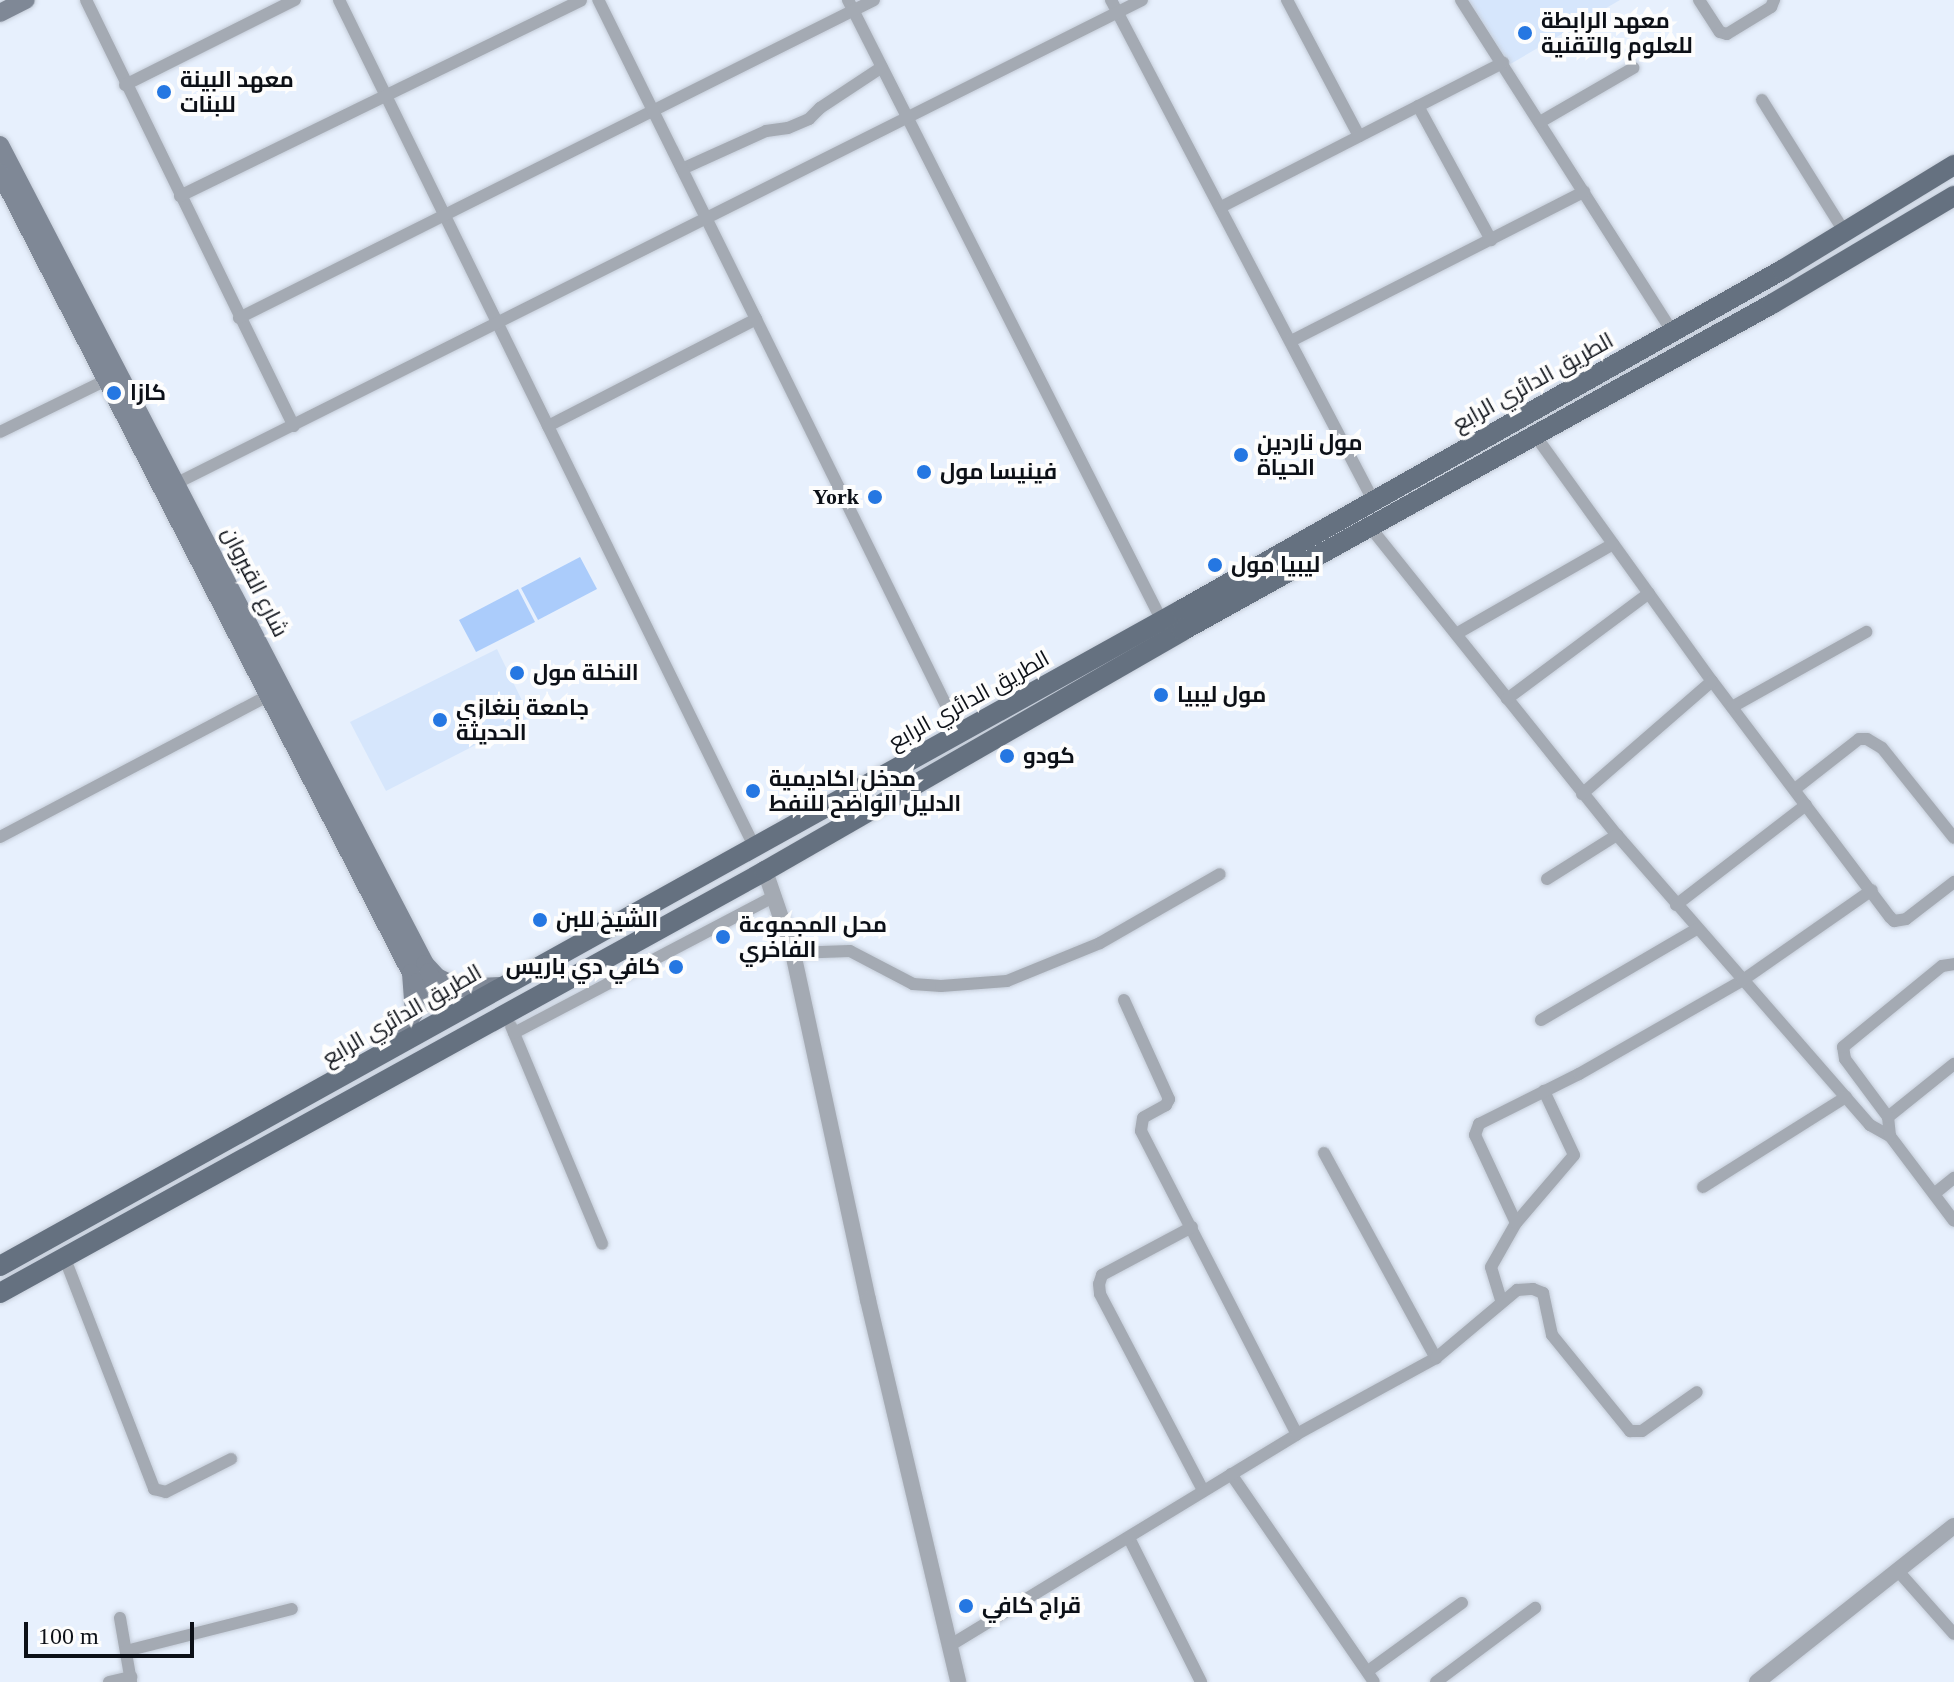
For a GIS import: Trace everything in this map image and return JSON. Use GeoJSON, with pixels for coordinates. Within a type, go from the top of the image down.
{"type":"FeatureCollection","features":[{"type":"Feature","properties":{"kind":"main road","name":"شارع القيروان"},"geometry":{"type":"LineString","coordinates":[[0,145],[177,483],[275,691]]}},
{"type":"Feature","properties":{"kind":"main road","name":"الطريق الدائري الرابع"},"geometry":{"type":"LineString","coordinates":[[0,1266],[1162,621],[1845,233],[1954,165]]}},
{"type":"Feature","properties":{"kind":"main road","name":"شارع القيروان"},"geometry":{"type":"LineString","coordinates":[[0,173],[420,971],[414,1013],[385,1053]]}},
{"type":"Feature","properties":{"kind":"main road","name":"الطريق الدائري الرابع"},"geometry":{"type":"LineString","coordinates":[[0,1293],[504,1012],[765,871],[1370,527],[1772,304],[1954,196]]}},
{"type":"Feature","properties":{"kind":"main road"},"geometry":{"type":"LineString","coordinates":[[1440,462],[1452,481]]}},
{"type":"Feature","properties":{"kind":"main road"},"geometry":{"type":"LineString","coordinates":[[420,971],[460,988],[503,985]]}},
{"type":"Feature","properties":{"kind":"street"},"geometry":{"type":"LineString","coordinates":[[86,0],[294,426]]}},
{"type":"Feature","properties":{"kind":"street"},"geometry":{"type":"LineString","coordinates":[[125,85],[295,0]]}},
{"type":"Feature","properties":{"kind":"street"},"geometry":{"type":"LineString","coordinates":[[339,0],[388,94],[444,215],[755,848]]}},
{"type":"Feature","properties":{"kind":"street"},"geometry":{"type":"LineString","coordinates":[[180,196],[581,0]]}},
{"type":"Feature","properties":{"kind":"street"},"geometry":{"type":"LineString","coordinates":[[598,0],[959,732]]}},
{"type":"Feature","properties":{"kind":"street"},"geometry":{"type":"LineString","coordinates":[[239,318],[652,110],[851,5],[874,0]]}},
{"type":"Feature","properties":{"kind":"street"},"geometry":{"type":"LineString","coordinates":[[1111,0],[1373,500]]}},
{"type":"Feature","properties":{"kind":"street"},"geometry":{"type":"LineString","coordinates":[[177,483],[1142,0]]}},
{"type":"Feature","properties":{"kind":"street"},"geometry":{"type":"LineString","coordinates":[[1287,0],[1359,136]]}},
{"type":"Feature","properties":{"kind":"street"},"geometry":{"type":"LineString","coordinates":[[1461,0],[1672,331]]}},
{"type":"Feature","properties":{"kind":"street"},"geometry":{"type":"LineString","coordinates":[[1699,0],[1720,32],[1727,34],[1771,7],[1774,0]]}},
{"type":"Feature","properties":{"kind":"street"},"geometry":{"type":"LineString","coordinates":[[851,5],[1162,621]]}},
{"type":"Feature","properties":{"kind":"street"},"geometry":{"type":"LineString","coordinates":[[1221,207],[1503,63]]}},
{"type":"Feature","properties":{"kind":"street"},"geometry":{"type":"LineString","coordinates":[[682,169],[766,131],[788,128],[809,119],[820,108],[882,67]]}},
{"type":"Feature","properties":{"kind":"street"},"geometry":{"type":"LineString","coordinates":[[1540,122],[1633,68]]}},
{"type":"Feature","properties":{"kind":"street"},"geometry":{"type":"LineString","coordinates":[[1762,100],[1845,233]]}},
{"type":"Feature","properties":{"kind":"street"},"geometry":{"type":"LineString","coordinates":[[1418,106],[1491,240]]}},
{"type":"Feature","properties":{"kind":"street"},"geometry":{"type":"LineString","coordinates":[[1291,341],[1584,192]]}},
{"type":"Feature","properties":{"kind":"street"},"geometry":{"type":"LineString","coordinates":[[548,426],[756,319]]}},
{"type":"Feature","properties":{"kind":"street"},"geometry":{"type":"LineString","coordinates":[[0,432],[108,379]]}},
{"type":"Feature","properties":{"kind":"street"},"geometry":{"type":"LineString","coordinates":[[1535,435],[1712,681],[1890,917],[1898,922],[1954,882]]}},
{"type":"Feature","properties":{"kind":"street"},"geometry":{"type":"LineString","coordinates":[[1370,527],[1582,794],[1870,1125],[1890,1136],[1953,1219]]}},
{"type":"Feature","properties":{"kind":"street"},"geometry":{"type":"LineString","coordinates":[[1456,634],[1613,544]]}},
{"type":"Feature","properties":{"kind":"street"},"geometry":{"type":"LineString","coordinates":[[1507,699],[1649,593]]}},
{"type":"Feature","properties":{"kind":"street"},"geometry":{"type":"LineString","coordinates":[[1732,707],[1866,632]]}},
{"type":"Feature","properties":{"kind":"street"},"geometry":{"type":"LineString","coordinates":[[1582,794],[1712,681]]}},
{"type":"Feature","properties":{"kind":"street"},"geometry":{"type":"LineString","coordinates":[[0,837],[275,691]]}},
{"type":"Feature","properties":{"kind":"street"},"geometry":{"type":"LineString","coordinates":[[1795,789],[1859,739],[1867,739],[1882,748],[1954,838]]}},
{"type":"Feature","properties":{"kind":"street"},"geometry":{"type":"LineString","coordinates":[[1676,905],[1806,805]]}},
{"type":"Feature","properties":{"kind":"street"},"geometry":{"type":"LineString","coordinates":[[1547,879],[1617,835]]}},
{"type":"Feature","properties":{"kind":"street"},"geometry":{"type":"LineString","coordinates":[[765,871],[793,953],[868,1300],[958,1682]]}},
{"type":"Feature","properties":{"kind":"street"},"geometry":{"type":"LineString","coordinates":[[793,953],[850,951],[913,984],[941,986],[1007,981],[1100,943],[1220,874]]}},
{"type":"Feature","properties":{"kind":"street"},"geometry":{"type":"LineString","coordinates":[[1516,1223],[1475,1132],[1482,1121],[1544,1091],[1743,980],[1872,890]]}},
{"type":"Feature","properties":{"kind":"street"},"geometry":{"type":"LineString","coordinates":[[514,1033],[775,896]]}},
{"type":"Feature","properties":{"kind":"street"},"geometry":{"type":"LineString","coordinates":[[1541,1020],[1697,929]]}},
{"type":"Feature","properties":{"kind":"street"},"geometry":{"type":"LineString","coordinates":[[1890,1136],[1888,1117],[1843,1057],[1843,1047],[1942,966],[1954,964]]}},
{"type":"Feature","properties":{"kind":"street"},"geometry":{"type":"LineString","coordinates":[[1124,1000],[1169,1099],[1166,1105],[1143,1118],[1141,1131],[1297,1434]]}},
{"type":"Feature","properties":{"kind":"street"},"geometry":{"type":"LineString","coordinates":[[504,1012],[602,1244]]}},
{"type":"Feature","properties":{"kind":"street"},"geometry":{"type":"LineString","coordinates":[[1888,1117],[1954,1064]]}},
{"type":"Feature","properties":{"kind":"street"},"geometry":{"type":"LineString","coordinates":[[1501,1300],[1491,1267],[1516,1223],[1574,1155],[1544,1091]]}},
{"type":"Feature","properties":{"kind":"street"},"geometry":{"type":"LineString","coordinates":[[1703,1187],[1846,1097]]}},
{"type":"Feature","properties":{"kind":"street"},"geometry":{"type":"LineString","coordinates":[[1324,1153],[1436,1358]]}},
{"type":"Feature","properties":{"kind":"street"},"geometry":{"type":"LineString","coordinates":[[1934,1194],[1954,1178]]}},
{"type":"Feature","properties":{"kind":"street"},"geometry":{"type":"LineString","coordinates":[[1192,1227],[1102,1275],[1099,1284],[1100,1294],[1203,1490]]}},
{"type":"Feature","properties":{"kind":"street"},"geometry":{"type":"LineString","coordinates":[[65,1259],[154,1489],[166,1492],[231,1459]]}},
{"type":"Feature","properties":{"kind":"street"},"geometry":{"type":"LineString","coordinates":[[949,1646],[1297,1434],[1436,1358],[1473,1330],[1501,1300],[1523,1289],[1543,1293],[1552,1335],[1630,1431],[1643,1430],[1697,1392]]}},
{"type":"Feature","properties":{"kind":"street"},"geometry":{"type":"LineString","coordinates":[[1231,1474],[1371,1676],[1462,1603]]}},
{"type":"Feature","properties":{"kind":"street"},"geometry":{"type":"LineString","coordinates":[[1757,1682],[1954,1526]]}},
{"type":"Feature","properties":{"kind":"street"},"geometry":{"type":"LineString","coordinates":[[1129,1538],[1201,1682]]}},
{"type":"Feature","properties":{"kind":"street"},"geometry":{"type":"LineString","coordinates":[[1898,1571],[1954,1634]]}},
{"type":"Feature","properties":{"kind":"street"},"geometry":{"type":"LineString","coordinates":[[1436,1682],[1535,1608]]}},
{"type":"Feature","properties":{"kind":"street"},"geometry":{"type":"LineString","coordinates":[[126,1651],[292,1609]]}},
{"type":"Feature","properties":{"kind":"street"},"geometry":{"type":"LineString","coordinates":[[109,1682],[131,1680],[120,1618]]}},
{"type":"Feature","properties":{"kind":"shaded area","name":"معهد الرابطة للعلوم والتقنية"},"geometry":{"type":"Polygon","coordinates":[[[1466,0],[1620,0],[1507,66],[1466,0]]]}},
{"type":"Feature","properties":{"kind":"shaded area"},"geometry":{"type":"Polygon","coordinates":[[[580,557],[597,589],[538,620],[521,588],[580,557]]]}},
{"type":"Feature","properties":{"kind":"shaded area"},"geometry":{"type":"Polygon","coordinates":[[[518,589],[535,622],[476,652],[459,620],[518,589]]]}},
{"type":"Feature","properties":{"kind":"shaded area","name":"جامعة بنغازي الحديثة"},"geometry":{"type":"Polygon","coordinates":[[[497,649],[530,717],[386,791],[350,722],[497,649]]]}},
{"type":"Feature","properties":{"kind":"place","name":"معهد الرابطة للعلوم والتقنية"},"geometry":{"type":"Point","coordinates":[1525,33]}},
{"type":"Feature","properties":{"kind":"place","name":"معهد البينة للبنات"},"geometry":{"type":"Point","coordinates":[164,92]}},
{"type":"Feature","properties":{"kind":"place","name":"كازا"},"geometry":{"type":"Point","coordinates":[114,393]}},
{"type":"Feature","properties":{"kind":"place","name":"مول ناردين الحياة"},"geometry":{"type":"Point","coordinates":[1241,455]}},
{"type":"Feature","properties":{"kind":"place","name":"فينيسا مول"},"geometry":{"type":"Point","coordinates":[924,472]}},
{"type":"Feature","properties":{"kind":"place","name":"York"},"geometry":{"type":"Point","coordinates":[875,497]}},
{"type":"Feature","properties":{"kind":"place","name":"ليبيا مول"},"geometry":{"type":"Point","coordinates":[1215,565]}},
{"type":"Feature","properties":{"kind":"place","name":"النخلة مول"},"geometry":{"type":"Point","coordinates":[517,673]}},
{"type":"Feature","properties":{"kind":"place","name":"مول ليبيا"},"geometry":{"type":"Point","coordinates":[1161,695]}},
{"type":"Feature","properties":{"kind":"place","name":"جامعة بنغازي الحديثة"},"geometry":{"type":"Point","coordinates":[440,720]}},
{"type":"Feature","properties":{"kind":"place","name":"كودو"},"geometry":{"type":"Point","coordinates":[1007,756]}},
{"type":"Feature","properties":{"kind":"place","name":"مدخل اكاديمية الدليل الواضح للنفط"},"geometry":{"type":"Point","coordinates":[753,791]}},
{"type":"Feature","properties":{"kind":"place","name":"الشيخ للبن"},"geometry":{"type":"Point","coordinates":[540,920]}},
{"type":"Feature","properties":{"kind":"place","name":"محل المجموعة الفاخري"},"geometry":{"type":"Point","coordinates":[723,937]}},
{"type":"Feature","properties":{"kind":"place","name":"كافي دي باريس"},"geometry":{"type":"Point","coordinates":[676,967]}},
{"type":"Feature","properties":{"kind":"place","name":"قراج كافي"},"geometry":{"type":"Point","coordinates":[966,1606]}}]}
